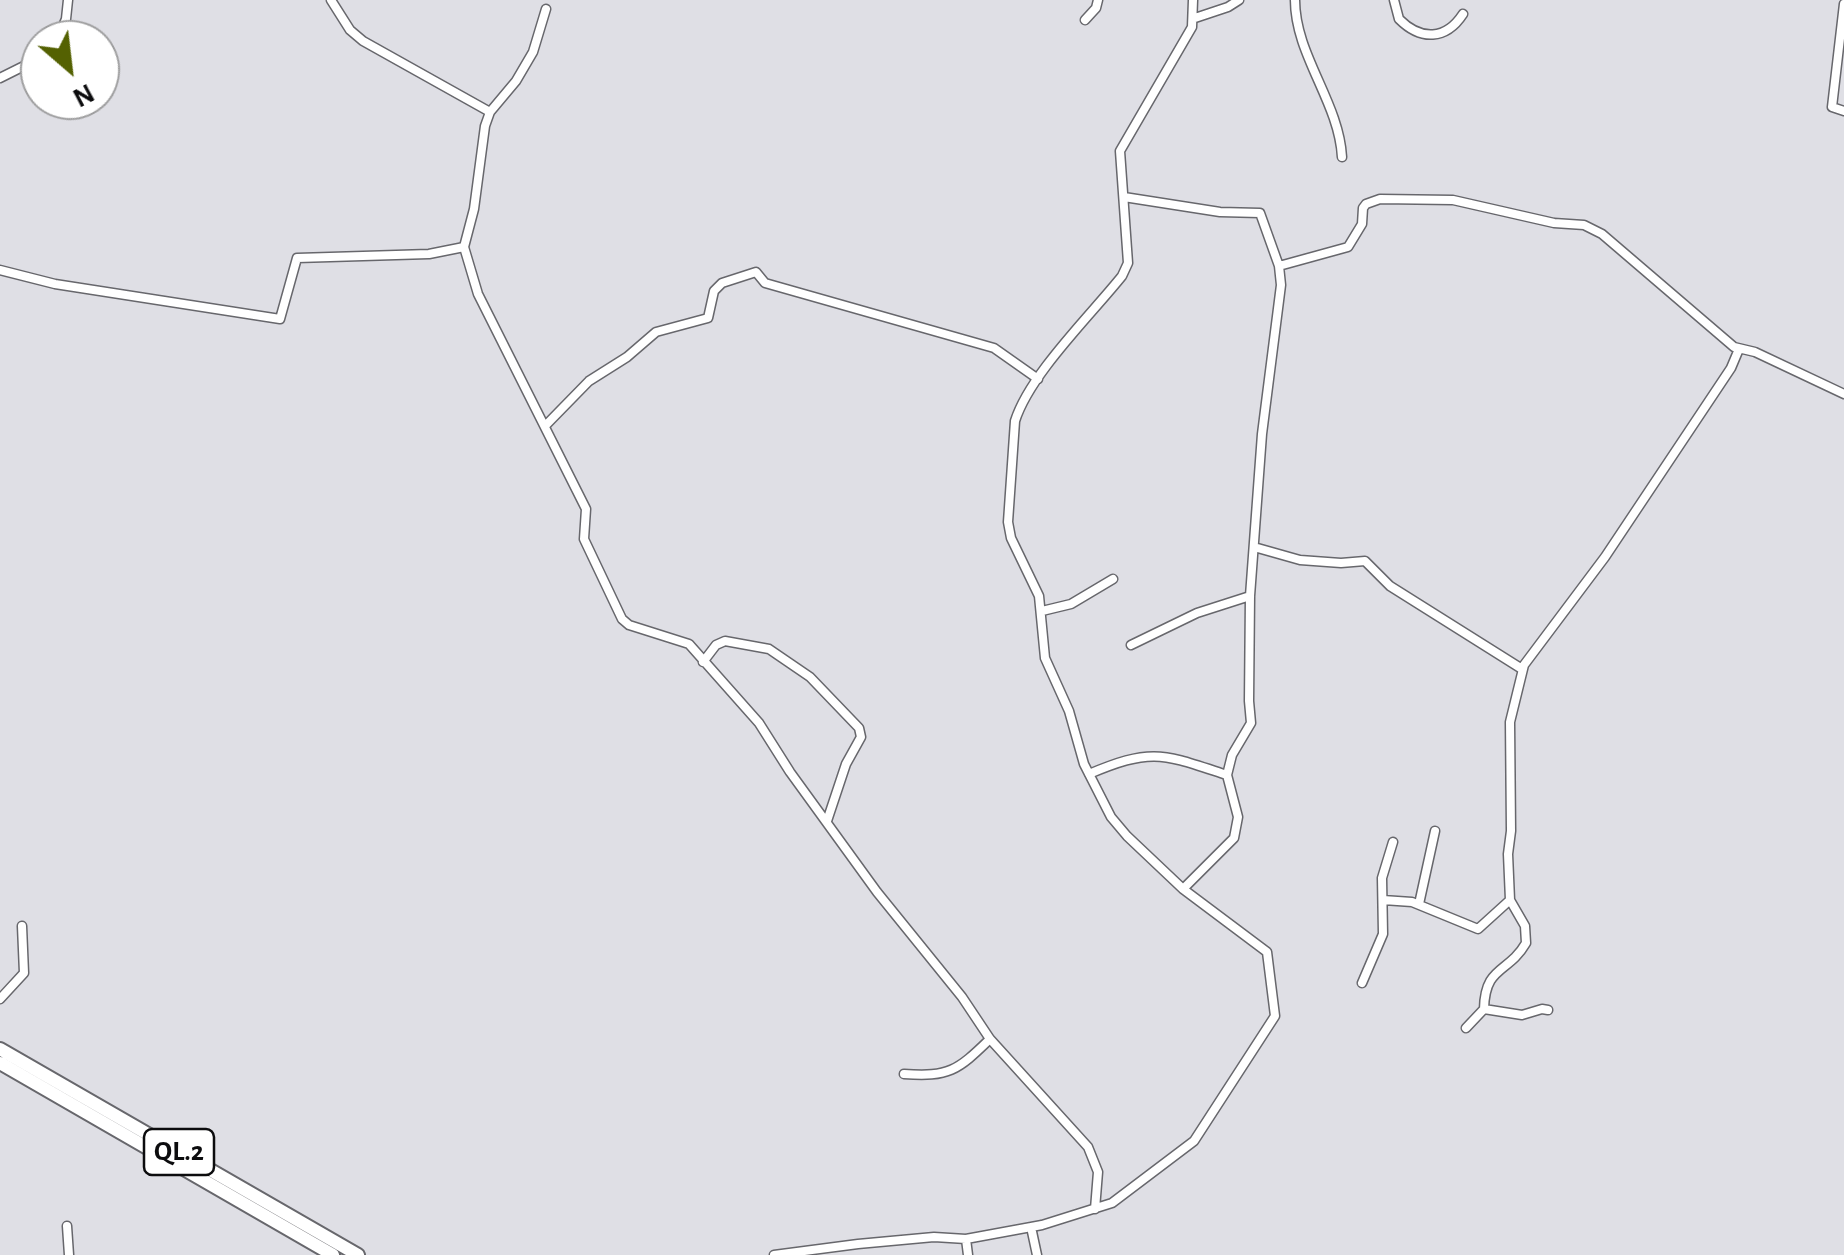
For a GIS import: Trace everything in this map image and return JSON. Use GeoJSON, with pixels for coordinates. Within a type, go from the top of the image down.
{"type":"FeatureCollection","features":[{"type":"Feature","properties":{"kind":"highway","name":"QL.2"},"geometry":{"type":"LineString","coordinates":[[0,1050],[358,1255]]}},
{"type":"Feature","properties":{"kind":"highway","name":"QL.2"},"geometry":{"type":"LineString","coordinates":[[0,1063],[333,1255]]}},
{"type":"Feature","properties":{"kind":"street"},"geometry":{"type":"LineString","coordinates":[[331,0],[350,30],[363,40],[490,112]]}},
{"type":"Feature","properties":{"kind":"street"},"geometry":{"type":"LineString","coordinates":[[1085,20],[1098,0]]}},
{"type":"Feature","properties":{"kind":"street"},"geometry":{"type":"LineString","coordinates":[[774,1255],[877,1242],[966,1239],[1031,1227],[1124,1196],[1194,1140],[1275,1016],[1267,952],[1183,889],[1115,823],[1089,774],[1066,704],[1045,658],[1042,611],[1036,588],[1011,538],[1007,509],[1015,421],[1022,403],[1126,268],[1129,253],[1120,151],[1194,18],[1193,0]]}},
{"type":"Feature","properties":{"kind":"street"},"geometry":{"type":"LineString","coordinates":[[1194,18],[1239,0]]}},
{"type":"Feature","properties":{"kind":"street"},"geometry":{"type":"LineString","coordinates":[[1295,0],[1303,42],[1337,130],[1342,157]]}},
{"type":"Feature","properties":{"kind":"street"},"geometry":{"type":"LineString","coordinates":[[1394,0],[1399,19],[1424,34],[1438,36],[1463,14]]}},
{"type":"Feature","properties":{"kind":"street"},"geometry":{"type":"LineString","coordinates":[[1844,4],[1832,107],[1844,111]]}},
{"type":"Feature","properties":{"kind":"street"},"geometry":{"type":"LineString","coordinates":[[546,9],[533,52],[507,94],[490,112],[485,126],[474,209],[464,247],[478,294],[586,508],[584,540],[622,619],[629,625],[684,640],[759,723],[886,903],[962,996],[990,1039],[1088,1146],[1098,1172],[1094,1209]]}},
{"type":"Feature","properties":{"kind":"street"},"geometry":{"type":"LineString","coordinates":[[1124,197],[1220,212],[1260,213],[1282,285],[1262,434],[1250,596],[1248,701],[1252,723],[1232,756],[1227,775],[1238,817],[1234,838],[1183,889]]}},
{"type":"Feature","properties":{"kind":"street"},"geometry":{"type":"LineString","coordinates":[[1279,266],[1348,247],[1362,224],[1366,204],[1380,200],[1464,202],[1592,228],[1739,349],[1755,352],[1844,394]]}},
{"type":"Feature","properties":{"kind":"street"},"geometry":{"type":"LineString","coordinates":[[0,270],[55,284],[280,319],[296,258],[429,254],[464,247]]}},
{"type":"Feature","properties":{"kind":"street"},"geometry":{"type":"LineString","coordinates":[[546,426],[589,381],[627,357],[651,335],[708,318],[714,291],[722,283],[756,272],[765,283],[994,348],[1038,378]]}},
{"type":"Feature","properties":{"kind":"street"},"geometry":{"type":"LineString","coordinates":[[1466,1028],[1484,1009],[1487,984],[1526,943],[1525,926],[1510,900],[1510,722],[1522,669],[1605,557],[1731,368],[1739,349]]}},
{"type":"Feature","properties":{"kind":"street"},"geometry":{"type":"LineString","coordinates":[[1254,547],[1300,560],[1342,564],[1364,561],[1390,586],[1522,669]]}},
{"type":"Feature","properties":{"kind":"street"},"geometry":{"type":"LineString","coordinates":[[1042,611],[1071,604],[1113,579]]}},
{"type":"Feature","properties":{"kind":"street"},"geometry":{"type":"LineString","coordinates":[[1131,645],[1197,613],[1250,596]]}},
{"type":"Feature","properties":{"kind":"street"},"geometry":{"type":"LineString","coordinates":[[704,662],[716,646],[726,642],[769,649],[810,677],[860,728],[861,737],[846,764],[827,822]]}},
{"type":"Feature","properties":{"kind":"street"},"geometry":{"type":"LineString","coordinates":[[1089,774],[1132,757],[1165,756],[1227,775]]}},
{"type":"Feature","properties":{"kind":"street"},"geometry":{"type":"LineString","coordinates":[[1419,904],[1435,831]]}},
{"type":"Feature","properties":{"kind":"street"},"geometry":{"type":"LineString","coordinates":[[1362,983],[1382,934],[1382,878],[1392,842]]}},
{"type":"Feature","properties":{"kind":"street"},"geometry":{"type":"LineString","coordinates":[[1382,900],[1419,904],[1478,929],[1510,900]]}},
{"type":"Feature","properties":{"kind":"street"},"geometry":{"type":"LineString","coordinates":[[0,999],[24,973],[22,926]]}},
{"type":"Feature","properties":{"kind":"street"},"geometry":{"type":"LineString","coordinates":[[1484,1009],[1522,1015],[1542,1008],[1548,1010]]}},
{"type":"Feature","properties":{"kind":"street"},"geometry":{"type":"LineString","coordinates":[[904,1074],[943,1074],[990,1039]]}},
{"type":"Feature","properties":{"kind":"street"},"geometry":{"type":"LineString","coordinates":[[67,1226],[69,1255]]}},
{"type":"Feature","properties":{"kind":"street"},"geometry":{"type":"LineString","coordinates":[[1031,1227],[1037,1255]]}},
{"type":"Feature","properties":{"kind":"street"},"geometry":{"type":"LineString","coordinates":[[966,1239],[968,1255]]}}]}
